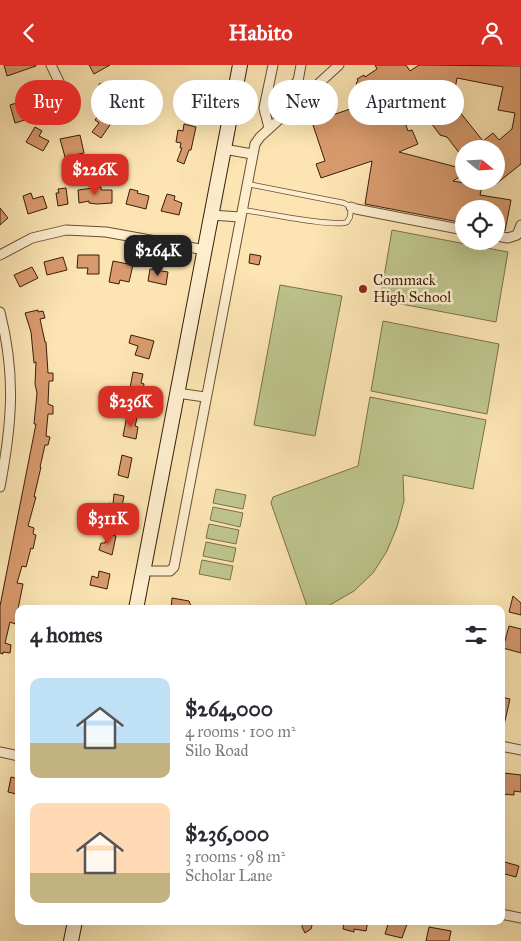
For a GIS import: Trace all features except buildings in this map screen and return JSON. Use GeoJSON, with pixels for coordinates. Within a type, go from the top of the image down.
{"type":"FeatureCollection","features":[{"type":"Feature","properties":{"kind":"street"},"geometry":{"type":"LineString","coordinates":[[51,65],[58,80]]}},
{"type":"Feature","properties":{"kind":"street"},"geometry":{"type":"LineString","coordinates":[[137,605],[240,65]]}},
{"type":"Feature","properties":{"kind":"street"},"geometry":{"type":"LineString","coordinates":[[269,128],[264,108],[272,65]]}},
{"type":"Feature","properties":{"kind":"street"},"geometry":{"type":"LineString","coordinates":[[265,113],[298,81],[301,65]]}},
{"type":"Feature","properties":{"kind":"street"},"geometry":{"type":"LineString","coordinates":[[143,571],[170,571],[174,567],[205,397],[248,184],[252,154],[257,141],[339,65]]}},
{"type":"Feature","properties":{"kind":"street"},"geometry":{"type":"LineString","coordinates":[[224,149],[252,154]]}},
{"type":"Feature","properties":{"kind":"street"},"geometry":{"type":"LineString","coordinates":[[351,207],[455,228]]}},
{"type":"Feature","properties":{"kind":"street"},"geometry":{"type":"LineString","coordinates":[[211,215],[241,213]]}},
{"type":"Feature","properties":{"kind":"street"},"geometry":{"type":"LineString","coordinates":[[505,238],[517,235],[521,225]]}},
{"type":"Feature","properties":{"kind":"street"},"geometry":{"type":"LineString","coordinates":[[0,255],[32,238],[66,230],[106,232],[205,250]]}},
{"type":"Feature","properties":{"kind":"street"},"geometry":{"type":"LineString","coordinates":[[0,312],[9,358],[11,396],[10,429],[0,487]]}},
{"type":"Feature","properties":{"kind":"street"},"geometry":{"type":"LineString","coordinates":[[177,393],[205,397]]}},
{"type":"Feature","properties":{"kind":"street"},"geometry":{"type":"LineString","coordinates":[[505,747],[521,750]]}},
{"type":"Feature","properties":{"kind":"street"},"geometry":{"type":"LineString","coordinates":[[0,752],[15,755]]}},
{"type":"Feature","properties":{"kind":"street"},"geometry":{"type":"LineString","coordinates":[[505,915],[521,918]]}},
{"type":"Feature","properties":{"kind":"street"},"geometry":{"type":"LineString","coordinates":[[71,941],[74,925]]}},
{"type":"Feature","properties":{"kind":"lane"},"geometry":{"type":"LineString","coordinates":[[241,213],[342,224],[347,222],[350,217],[351,207],[344,203],[248,184]]}},
{"type":"Feature","properties":{"kind":"green space"},"geometry":{"type":"Polygon","coordinates":[[[392,230],[455,242],[455,250],[497,250],[508,252],[496,322],[380,300],[392,230]]]}},
{"type":"Feature","properties":{"kind":"green space"},"geometry":{"type":"Polygon","coordinates":[[[280,285],[342,296],[315,436],[254,425],[280,285]]]}},
{"type":"Feature","properties":{"kind":"green space"},"geometry":{"type":"Polygon","coordinates":[[[383,321],[499,344],[487,414],[371,391],[383,321]]]}},
{"type":"Feature","properties":{"kind":"green space"},"geometry":{"type":"Polygon","coordinates":[[[370,397],[486,420],[473,489],[403,475],[404,501],[397,527],[387,551],[373,573],[354,591],[330,605],[307,605],[271,503],[273,497],[358,466],[370,397]]]}},
{"type":"Feature","properties":{"kind":"green space"},"geometry":{"type":"Polygon","coordinates":[[[216,489],[246,495],[243,509],[213,503],[216,489]]]}},
{"type":"Feature","properties":{"kind":"green space"},"geometry":{"type":"Polygon","coordinates":[[[213,507],[243,513],[240,527],[210,520],[213,507]]]}},
{"type":"Feature","properties":{"kind":"green space"},"geometry":{"type":"Polygon","coordinates":[[[209,524],[239,530],[236,544],[206,538],[209,524]]]}},
{"type":"Feature","properties":{"kind":"green space"},"geometry":{"type":"Polygon","coordinates":[[[206,542],[236,548],[233,562],[203,556],[206,542]]]}},
{"type":"Feature","properties":{"kind":"green space"},"geometry":{"type":"Polygon","coordinates":[[[202,560],[233,566],[230,580],[199,574],[202,560]]]}},
{"type":"Feature","properties":{"kind":"place","name":"Commack High School"},"geometry":{"type":"Point","coordinates":[363,289]}}]}
